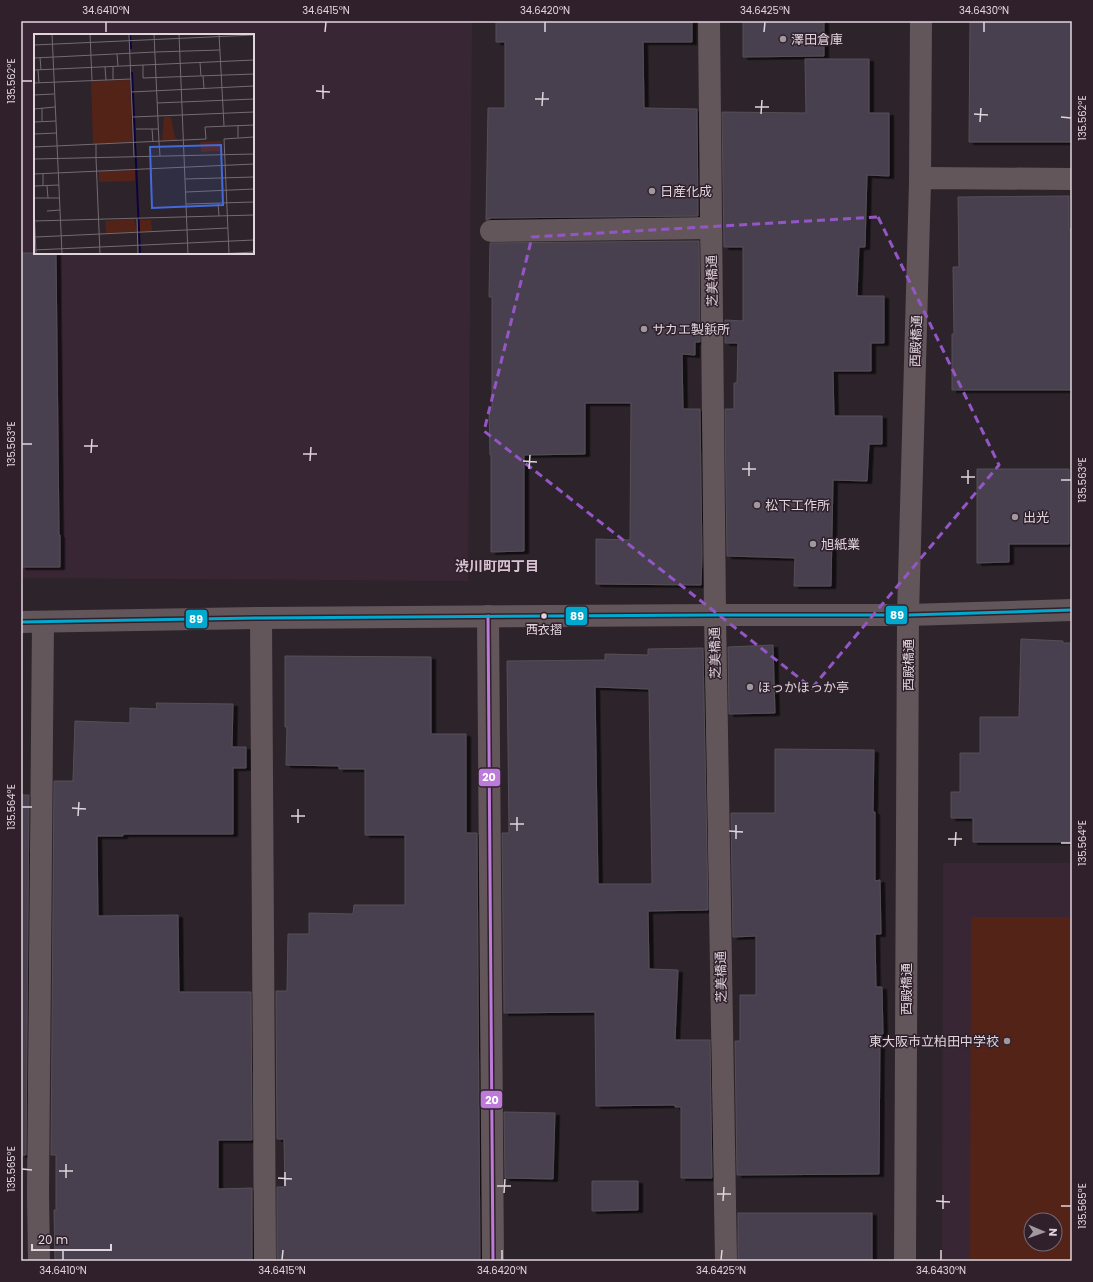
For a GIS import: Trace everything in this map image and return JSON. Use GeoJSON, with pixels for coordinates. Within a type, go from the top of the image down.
{"type":"FeatureCollection","features":[{"type":"Feature","properties":{"kind":"street","name":"芝美橋通"},"geometry":{"type":"LineString","coordinates":[[709,21],[715,615],[726,1261]]}},
{"type":"Feature","properties":{"kind":"street","name":"西殿橋通"},"geometry":{"type":"LineString","coordinates":[[905,1261],[908,615],[920,183],[921,21]]}},
{"type":"Feature","properties":{"kind":"street"},"geometry":{"type":"LineString","coordinates":[[920,183],[926,178],[1072,179]]}},
{"type":"Feature","properties":{"kind":"street"},"geometry":{"type":"LineString","coordinates":[[491,231],[711,228]]}},
{"type":"Feature","properties":{"kind":"street"},"geometry":{"type":"LineString","coordinates":[[21,622],[488,616],[908,615],[1072,610]]}},
{"type":"Feature","properties":{"kind":"street"},"geometry":{"type":"LineString","coordinates":[[488,616],[493,1261]]}},
{"type":"Feature","properties":{"kind":"street"},"geometry":{"type":"LineString","coordinates":[[261,618],[265,1261]]}},
{"type":"Feature","properties":{"kind":"street"},"geometry":{"type":"LineString","coordinates":[[39,1261],[30,1193],[43,622]]}},
{"type":"Feature","properties":{"kind":"highlighted area"},"geometry":{"type":"Polygon","coordinates":[[[878,217],[999,465],[812,688],[484,431],[532,237],[878,217]]]}},
{"type":"Feature","properties":{"kind":"shaded area"},"geometry":{"type":"Polygon","coordinates":[[[21,21],[472,21],[468,581],[21,578],[21,21]]]}},
{"type":"Feature","properties":{"kind":"shaded area","name":"東大阪市立柏田中学校"},"geometry":{"type":"Polygon","coordinates":[[[943,863],[1072,863],[1072,1261],[942,1261],[943,863]]]}},
{"type":"Feature","properties":{"kind":"shaded area","name":"東大阪市立柏田中学校"},"geometry":{"type":"Polygon","coordinates":[[[971,917],[1072,917],[1072,1261],[970,1261],[971,917]]]}},
{"type":"Feature","properties":{"kind":"building"},"geometry":{"type":"Polygon","coordinates":[[[496,21],[692,21],[692,42],[643,42],[644,108],[697,109],[698,216],[491,218],[486,220],[488,108],[505,108],[505,42],[496,42],[496,21]]]}},
{"type":"Feature","properties":{"kind":"building","name":"澤田倉庫"},"geometry":{"type":"Polygon","coordinates":[[[743,21],[824,21],[824,56],[743,57],[743,21]]]}},
{"type":"Feature","properties":{"kind":"building"},"geometry":{"type":"Polygon","coordinates":[[[970,21],[1072,21],[1072,142],[969,142],[970,21]]]}},
{"type":"Feature","properties":{"kind":"building"},"geometry":{"type":"Polygon","coordinates":[[[805,59],[869,59],[869,113],[889,113],[889,176],[867,175],[865,247],[859,247],[857,296],[884,296],[884,343],[871,343],[871,371],[833,371],[834,416],[882,416],[882,444],[869,444],[867,481],[833,480],[831,586],[794,586],[795,558],[727,556],[725,409],[734,409],[734,383],[737,383],[738,343],[725,343],[725,320],[743,321],[743,247],[724,247],[722,112],[806,113],[805,59]]]}},
{"type":"Feature","properties":{"kind":"building"},"geometry":{"type":"Polygon","coordinates":[[[1069,196],[1069,229],[1072,229],[1072,390],[952,390],[952,334],[954,334],[953,267],[959,267],[958,197],[1069,196]]]}},
{"type":"Feature","properties":{"kind":"building"},"geometry":{"type":"Polygon","coordinates":[[[699,241],[700,342],[695,342],[695,355],[682,354],[683,409],[700,409],[701,585],[596,584],[596,539],[630,540],[631,403],[585,403],[585,454],[524,455],[524,551],[491,552],[491,455],[489,410],[492,410],[492,297],[489,297],[490,243],[699,241]]]}},
{"type":"Feature","properties":{"kind":"building"},"geometry":{"type":"Polygon","coordinates":[[[21,253],[56,254],[60,567],[21,567],[21,253]]]}},
{"type":"Feature","properties":{"kind":"building"},"geometry":{"type":"Polygon","coordinates":[[[977,469],[1069,469],[1069,544],[1009,544],[1009,562],[977,563],[977,469]]]}},
{"type":"Feature","properties":{"kind":"building"},"geometry":{"type":"Polygon","coordinates":[[[1021,639],[1063,641],[1063,643],[1072,643],[1072,842],[973,842],[973,818],[951,818],[951,792],[960,792],[960,753],[980,753],[980,717],[1019,717],[1021,639]]]}},
{"type":"Feature","properties":{"kind":"building"},"geometry":{"type":"Polygon","coordinates":[[[773,645],[775,713],[729,714],[728,647],[773,645]]]}},
{"type":"Feature","properties":{"kind":"building"},"geometry":{"type":"Polygon","coordinates":[[[703,648],[708,910],[648,911],[649,969],[678,970],[675,1040],[710,1040],[712,1178],[681,1178],[681,1107],[675,1107],[675,1105],[596,1106],[595,1012],[504,1013],[502,833],[509,833],[507,661],[605,660],[605,654],[648,655],[648,649],[703,648]],[[595,687],[598,884],[652,884],[649,689],[595,687]]]}},
{"type":"Feature","properties":{"kind":"building"},"geometry":{"type":"Polygon","coordinates":[[[285,656],[431,657],[431,734],[466,734],[466,833],[477,833],[480,1261],[277,1261],[277,1187],[285,1187],[284,1139],[277,1139],[276,991],[287,990],[288,934],[309,934],[309,913],[353,914],[354,905],[405,905],[405,835],[365,835],[365,769],[339,769],[339,766],[286,765],[287,727],[285,727],[285,656]]]}},
{"type":"Feature","properties":{"kind":"building"},"geometry":{"type":"Polygon","coordinates":[[[156,703],[233,704],[232,747],[246,747],[246,768],[233,768],[233,834],[123,834],[123,836],[97,836],[98,916],[178,915],[179,992],[251,992],[252,1140],[218,1140],[218,1189],[252,1188],[252,1261],[55,1261],[54,1210],[56,1210],[56,1155],[51,1155],[54,781],[73,781],[75,721],[130,723],[130,708],[157,709],[156,703]]]}},
{"type":"Feature","properties":{"kind":"building"},"geometry":{"type":"Polygon","coordinates":[[[775,749],[874,750],[873,812],[875,812],[875,881],[880,880],[881,934],[875,934],[876,987],[882,987],[883,1034],[880,1034],[879,1174],[737,1175],[735,1041],[740,1041],[740,995],[756,995],[756,936],[733,937],[731,813],[775,813],[775,749]]]}},
{"type":"Feature","properties":{"kind":"building"},"geometry":{"type":"Polygon","coordinates":[[[21,795],[29,795],[26,1155],[21,1155],[21,795]]]}},
{"type":"Feature","properties":{"kind":"building"},"geometry":{"type":"Polygon","coordinates":[[[504,1112],[555,1113],[553,1179],[505,1178],[504,1112]]]}},
{"type":"Feature","properties":{"kind":"building"},"geometry":{"type":"Polygon","coordinates":[[[592,1181],[638,1181],[638,1210],[592,1211],[592,1181]]]}},
{"type":"Feature","properties":{"kind":"building"},"geometry":{"type":"Polygon","coordinates":[[[738,1213],[872,1213],[872,1261],[738,1261],[738,1213]]]}},
{"type":"Feature","properties":{"kind":"transit line","name":"89"},"geometry":{"type":"LineString","coordinates":[[21,622],[261,618],[908,615],[1072,610]]}},
{"type":"Feature","properties":{"kind":"transit line","name":"20"},"geometry":{"type":"LineString","coordinates":[[488,616],[493,1261]]}},
{"type":"Feature","properties":{"kind":"place","name":"澤田倉庫"},"geometry":{"type":"Point","coordinates":[783,39]}},
{"type":"Feature","properties":{"kind":"place","name":"日産化成"},"geometry":{"type":"Point","coordinates":[652,191]}},
{"type":"Feature","properties":{"kind":"place","name":"サカエ製鋲所"},"geometry":{"type":"Point","coordinates":[644,329]}},
{"type":"Feature","properties":{"kind":"place","name":"松下工作所"},"geometry":{"type":"Point","coordinates":[757,505]}},
{"type":"Feature","properties":{"kind":"place","name":"出光"},"geometry":{"type":"Point","coordinates":[1015,517]}},
{"type":"Feature","properties":{"kind":"place","name":"旭紙業"},"geometry":{"type":"Point","coordinates":[813,544]}},
{"type":"Feature","properties":{"kind":"place","name":"西衣摺"},"geometry":{"type":"Point","coordinates":[544,616]}},
{"type":"Feature","properties":{"kind":"place","name":"ほっかほっか亭"},"geometry":{"type":"Point","coordinates":[750,687]}},
{"type":"Feature","properties":{"kind":"place","name":"東大阪市立柏田中学校"},"geometry":{"type":"Point","coordinates":[1007,1041]}},
{"type":"Feature","properties":{"kind":"district","name":"渋川町四丁目"},"geometry":{"type":"Point","coordinates":[497,566]}}]}
